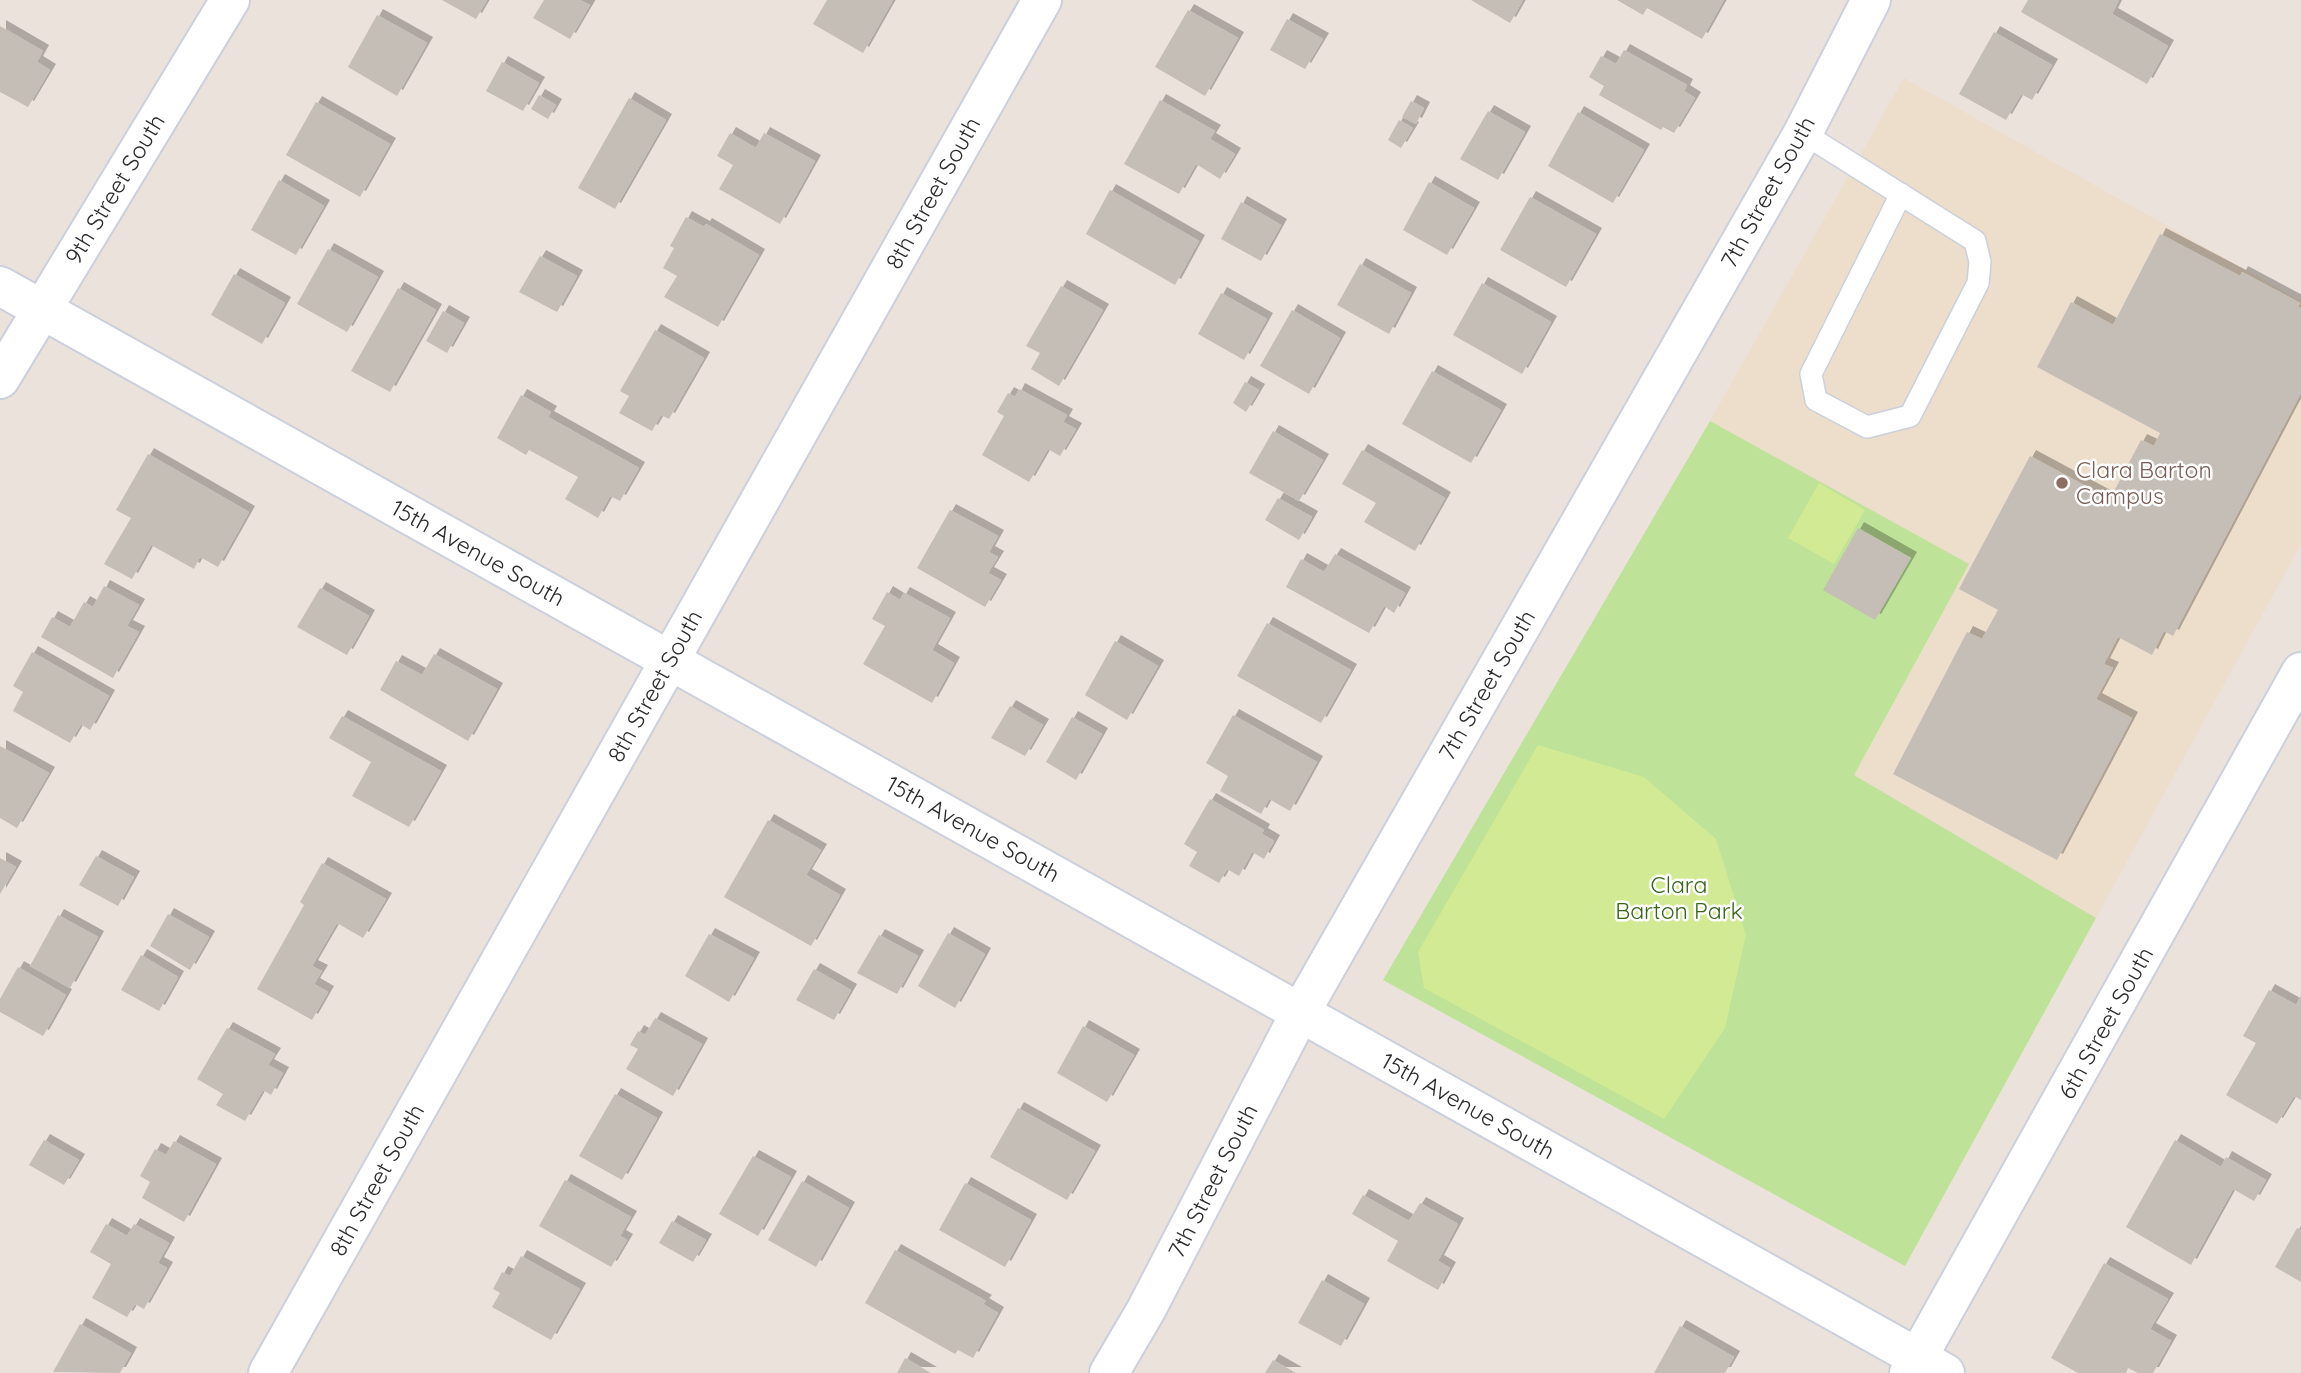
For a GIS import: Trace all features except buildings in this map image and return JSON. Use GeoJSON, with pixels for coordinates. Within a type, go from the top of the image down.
{"type":"FeatureCollection","features":[{"type":"Feature","properties":{"kind":"street","name":"9th Street South"},"geometry":{"type":"LineString","coordinates":[[0,379],[230,0]]}},
{"type":"Feature","properties":{"kind":"street","name":"8th Street South"},"geometry":{"type":"LineString","coordinates":[[268,1373],[1042,0]]}},
{"type":"Feature","properties":{"kind":"street","name":"7th Street South"},"geometry":{"type":"LineString","coordinates":[[1109,1373],[1146,1310],[1300,1013],[1803,133],[1871,0]]}},
{"type":"Feature","properties":{"kind":"street","name":"15th Avenue South"},"geometry":{"type":"LineString","coordinates":[[0,286],[1300,1013],[1924,1368]]}},
{"type":"Feature","properties":{"kind":"street","name":"6th Street South"},"geometry":{"type":"LineString","coordinates":[[1924,1368],[2301,672]]}},
{"type":"Feature","properties":{"kind":"lane"},"geometry":{"type":"LineString","coordinates":[[1803,133],[1901,194],[1975,241],[1980,262],[1978,283],[1910,416],[1867,427],[1816,400],[1811,374],[1901,194]]}},
{"type":"Feature","properties":{"kind":"shaded area","name":"Clara Barton Campus"},"geometry":{"type":"Polygon","coordinates":[[[1904,78],[2301,301],[2301,544],[2096,918],[1854,775],[1710,421],[1904,78]]]}},
{"type":"Feature","properties":{"kind":"green space","name":"Clara Barton Park"},"geometry":{"type":"Polygon","coordinates":[[[1710,421],[1969,564],[1854,775],[2096,918],[1905,1266],[1383,980],[1710,421]]]}},
{"type":"Feature","properties":{"kind":"green space"},"geometry":{"type":"Polygon","coordinates":[[[1819,483],[1865,510],[1834,564],[1788,538],[1819,483]]]}},
{"type":"Feature","properties":{"kind":"green space"},"geometry":{"type":"Polygon","coordinates":[[[1538,745],[1644,777],[1716,839],[1746,935],[1725,1028],[1664,1119],[1424,988],[1418,952],[1538,745]]]}},
{"type":"Feature","properties":{"kind":"place","name":"Clara Barton Campus"},"geometry":{"type":"Point","coordinates":[2062,483]}}]}
